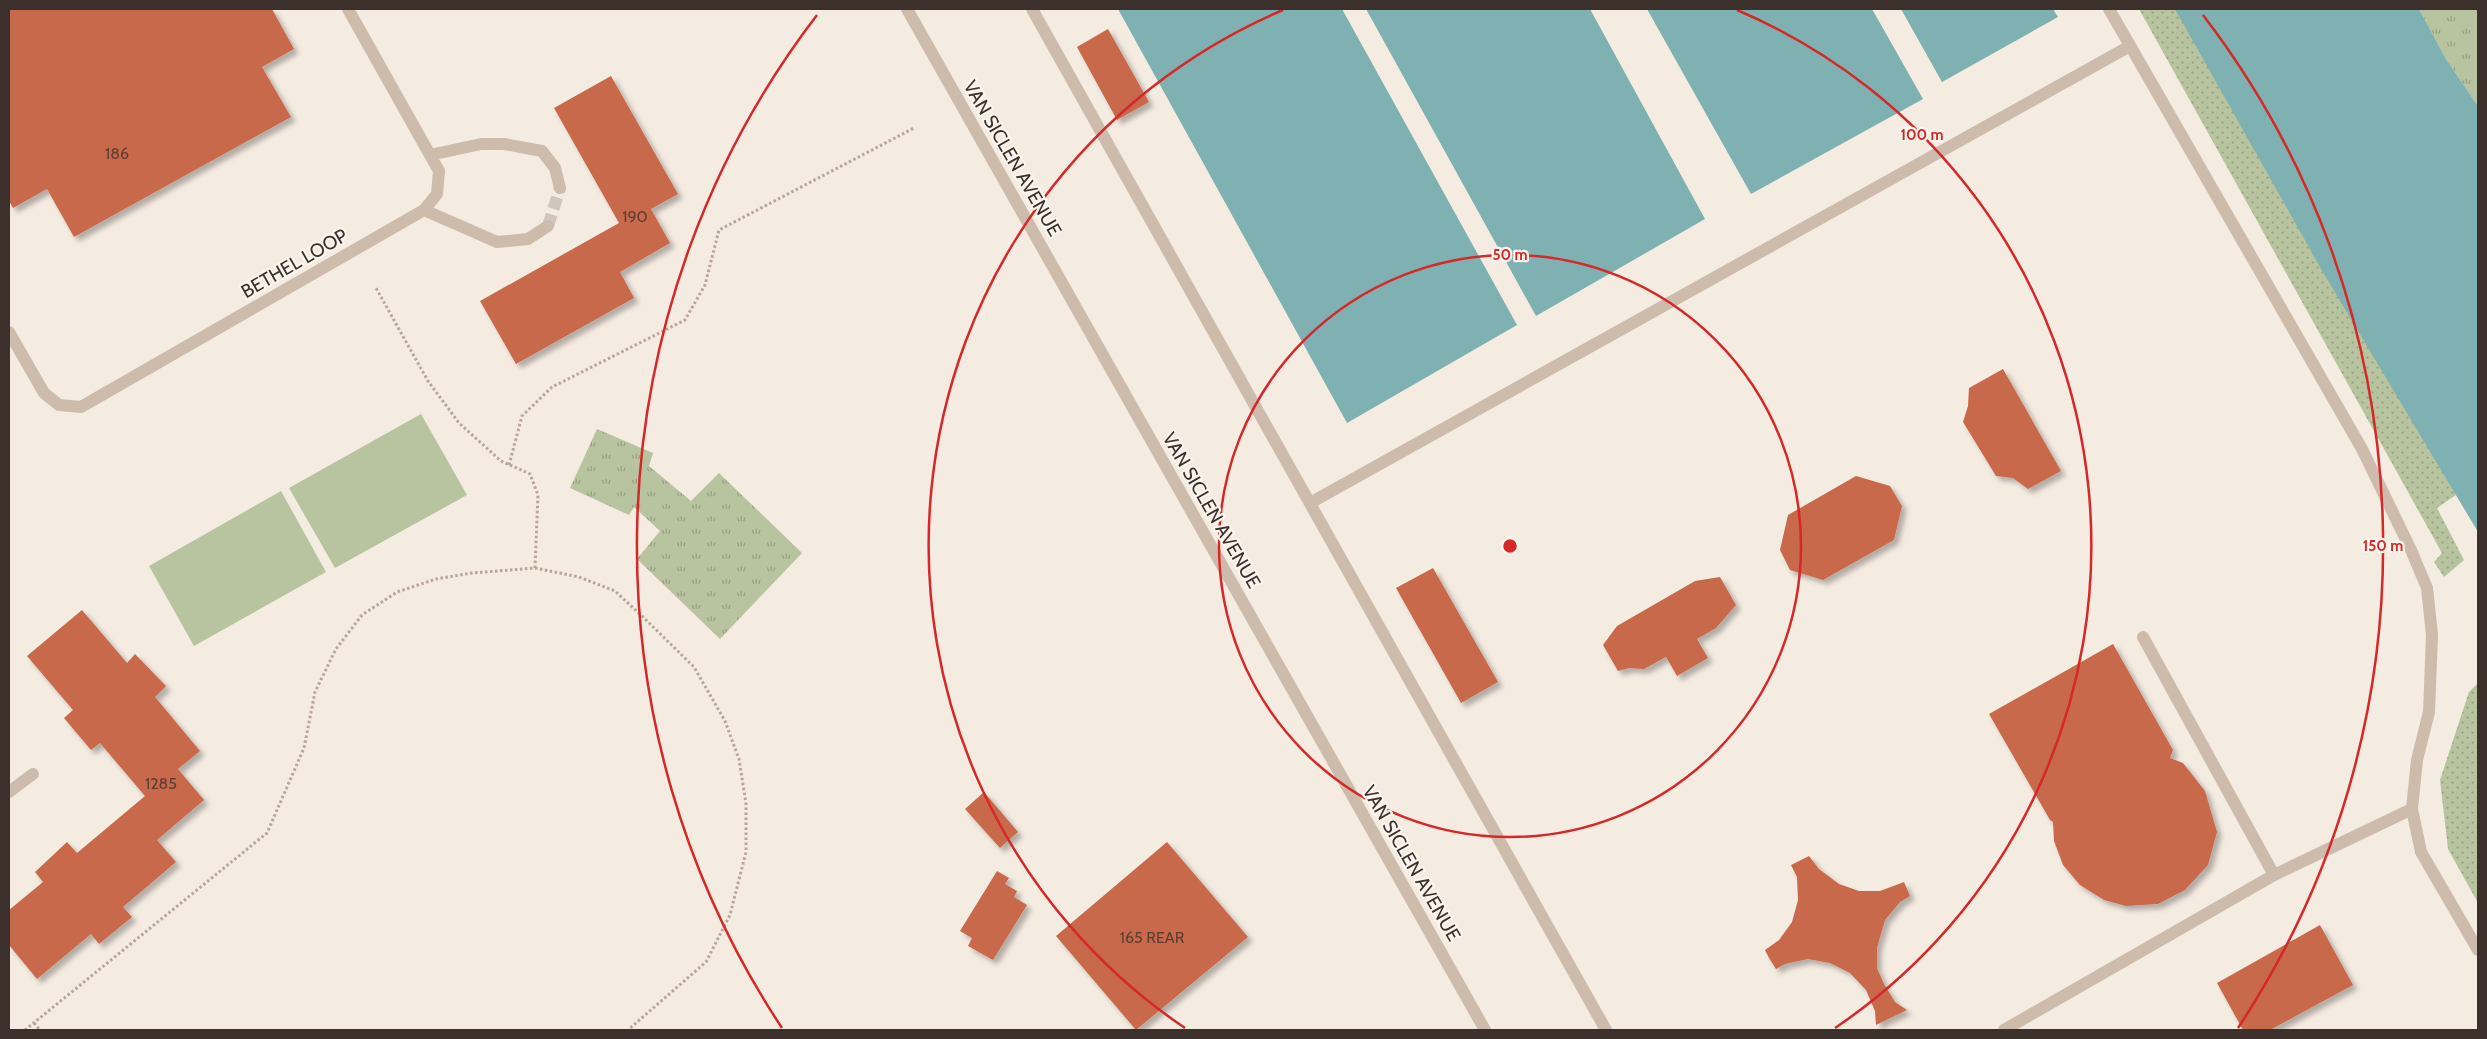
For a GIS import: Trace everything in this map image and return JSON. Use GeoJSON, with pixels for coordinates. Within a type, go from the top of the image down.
{"type":"FeatureCollection","features":[{"type":"Feature","properties":{"kind":"street","name":"BETHEL LOOP"},"geometry":{"type":"LineString","coordinates":[[9,332],[44,393],[59,405],[81,407],[424,210],[437,194],[438,171],[348,9]]}},
{"type":"Feature","properties":{"kind":"street","name":"VAN SICLEN AVENUE"},"geometry":{"type":"LineString","coordinates":[[907,9],[1485,1030]]}},
{"type":"Feature","properties":{"kind":"street"},"geometry":{"type":"LineString","coordinates":[[1032,9],[1606,1030]]}},
{"type":"Feature","properties":{"kind":"street"},"geometry":{"type":"LineString","coordinates":[[2109,9],[2362,449],[2411,550],[2427,588],[2432,635],[2429,712],[2417,760],[2412,809],[2421,852],[2478,950]]}},
{"type":"Feature","properties":{"kind":"street"},"geometry":{"type":"LineString","coordinates":[[1310,503],[2130,46]]}},
{"type":"Feature","properties":{"kind":"street"},"geometry":{"type":"LineString","coordinates":[[430,155],[481,144],[504,144],[542,151],[555,168],[560,188]]}},
{"type":"Feature","properties":{"kind":"street"},"geometry":{"type":"LineString","coordinates":[[424,210],[497,242],[528,239],[548,226]]}},
{"type":"Feature","properties":{"kind":"street"},"geometry":{"type":"LineString","coordinates":[[2143,637],[2274,874]]}},
{"type":"Feature","properties":{"kind":"street"},"geometry":{"type":"LineString","coordinates":[[9,792],[33,774]]}},
{"type":"Feature","properties":{"kind":"street"},"geometry":{"type":"LineString","coordinates":[[2004,1030],[2274,874],[2412,809]]}},
{"type":"Feature","properties":{"kind":"path"},"geometry":{"type":"LineString","coordinates":[[509,465],[522,416],[552,387],[685,320],[705,285],[718,230],[914,128]]}},
{"type":"Feature","properties":{"kind":"path"},"geometry":{"type":"LineString","coordinates":[[376,288],[428,381],[459,423],[501,461],[530,474],[538,495],[535,568]]}},
{"type":"Feature","properties":{"kind":"path"},"geometry":{"type":"LineString","coordinates":[[25,1030],[267,833],[304,748],[314,692],[336,649],[362,615],[397,592],[436,579],[472,573],[535,568],[579,577],[615,591],[643,617],[694,667],[726,721],[739,759],[746,804],[746,852],[730,915],[706,962],[629,1030]]}},
{"type":"Feature","properties":{"kind":"path"},"geometry":{"type":"LineString","coordinates":[[34,1023],[40,1030]]}},
{"type":"Feature","properties":{"kind":"green space"},"geometry":{"type":"Polygon","coordinates":[[[2139,9],[2178,9],[2456,495],[2437,508],[2464,560],[2444,577],[2434,562],[2442,553],[2139,9]]]}},
{"type":"Feature","properties":{"kind":"green space"},"geometry":{"type":"Polygon","coordinates":[[[2419,9],[2478,9],[2478,106],[2446,59],[2419,9]]]}},
{"type":"Feature","properties":{"kind":"green space"},"geometry":{"type":"Polygon","coordinates":[[[421,414],[467,495],[335,568],[289,488],[421,414]]]}},
{"type":"Feature","properties":{"kind":"green space"},"geometry":{"type":"Polygon","coordinates":[[[597,429],[653,453],[649,466],[691,501],[719,473],[802,553],[720,639],[637,559],[660,531],[634,507],[629,515],[570,488],[597,429]]]}},
{"type":"Feature","properties":{"kind":"green space"},"geometry":{"type":"Polygon","coordinates":[[[281,491],[326,572],[194,646],[149,566],[281,491]]]}},
{"type":"Feature","properties":{"kind":"green space"},"geometry":{"type":"Polygon","coordinates":[[[2478,683],[2478,903],[2448,849],[2440,780],[2469,692],[2478,683]]]}},
{"type":"Feature","properties":{"kind":"water"},"geometry":{"type":"Polygon","coordinates":[[[1118,9],[1342,9],[1517,325],[1347,423],[1118,9]]]}},
{"type":"Feature","properties":{"kind":"water"},"geometry":{"type":"Polygon","coordinates":[[[1366,9],[1590,9],[1705,219],[1536,316],[1366,9]]]}},
{"type":"Feature","properties":{"kind":"water"},"geometry":{"type":"Polygon","coordinates":[[[1647,9],[1872,9],[1923,99],[1751,194],[1647,9]]]}},
{"type":"Feature","properties":{"kind":"water"},"geometry":{"type":"Polygon","coordinates":[[[1901,9],[2053,9],[2058,17],[1942,82],[1901,9]]]}},
{"type":"Feature","properties":{"kind":"water"},"geometry":{"type":"Polygon","coordinates":[[[2175,9],[2419,9],[2446,59],[2478,106],[2478,532],[2324,274],[2175,9]]]}},
{"type":"Feature","properties":{"kind":"building"},"geometry":{"type":"Polygon","coordinates":[[[9,9],[272,9],[294,49],[262,67],[291,117],[74,237],[47,189],[13,208],[9,201],[9,9]]]}},
{"type":"Feature","properties":{"kind":"building"},"geometry":{"type":"Polygon","coordinates":[[[1108,29],[1149,102],[1117,120],[1077,47],[1108,29]]]}},
{"type":"Feature","properties":{"kind":"building"},"geometry":{"type":"Polygon","coordinates":[[[611,76],[678,194],[651,209],[670,243],[620,272],[634,298],[516,364],[480,301],[619,223],[554,108],[611,76]]]}},
{"type":"Feature","properties":{"kind":"building"},"geometry":{"type":"Polygon","coordinates":[[[2003,369],[2061,471],[2028,489],[2013,478],[1996,476],[1963,422],[1968,406],[1969,388],[2003,369]]]}},
{"type":"Feature","properties":{"kind":"building"},"geometry":{"type":"Polygon","coordinates":[[[1856,476],[1890,486],[1902,506],[1894,540],[1823,580],[1790,570],[1780,550],[1788,515],[1856,476]]]}},
{"type":"Feature","properties":{"kind":"building"},"geometry":{"type":"Polygon","coordinates":[[[1433,568],[1498,682],[1461,703],[1396,588],[1433,568]]]}},
{"type":"Feature","properties":{"kind":"building"},"geometry":{"type":"Polygon","coordinates":[[[1720,577],[1736,605],[1716,628],[1697,639],[1708,658],[1677,676],[1666,657],[1644,669],[1629,668],[1618,671],[1603,645],[1617,626],[1695,581],[1720,577]]]}},
{"type":"Feature","properties":{"kind":"building"},"geometry":{"type":"Polygon","coordinates":[[[82,610],[127,663],[135,654],[166,686],[155,697],[200,751],[178,769],[204,800],[157,840],[176,862],[123,907],[132,917],[99,944],[91,934],[37,979],[9,945],[9,910],[43,882],[35,872],[67,842],[77,853],[145,796],[100,743],[91,750],[64,718],[73,710],[27,656],[82,610]]]}},
{"type":"Feature","properties":{"kind":"building"},"geometry":{"type":"Polygon","coordinates":[[[2113,644],[2173,750],[2170,758],[2183,763],[2205,791],[2217,832],[2208,865],[2185,890],[2158,904],[2126,906],[2104,900],[2080,885],[2063,865],[2054,841],[2053,822],[2050,820],[1989,714],[2113,644]]]}},
{"type":"Feature","properties":{"kind":"building"},"geometry":{"type":"Polygon","coordinates":[[[984,792],[1018,832],[1000,848],[965,809],[984,792]]]}},
{"type":"Feature","properties":{"kind":"building"},"geometry":{"type":"Polygon","coordinates":[[[1167,842],[1248,937],[1136,1030],[1056,936],[1167,842]]]}},
{"type":"Feature","properties":{"kind":"building"},"geometry":{"type":"Polygon","coordinates":[[[1809,856],[1819,869],[1839,884],[1859,891],[1880,891],[1904,882],[1910,896],[1900,902],[1885,920],[1877,948],[1877,968],[1895,1002],[1907,1010],[1876,1025],[1875,1011],[1866,990],[1850,973],[1830,963],[1808,959],[1785,964],[1776,969],[1769,958],[1765,950],[1779,940],[1792,922],[1798,900],[1797,877],[1791,865],[1809,856]]]}},
{"type":"Feature","properties":{"kind":"building"},"geometry":{"type":"Polygon","coordinates":[[[997,871],[1009,878],[1005,884],[1017,891],[1014,897],[1027,905],[993,960],[968,946],[972,938],[960,931],[997,871]]]}},
{"type":"Feature","properties":{"kind":"building"},"geometry":{"type":"Polygon","coordinates":[[[2320,925],[2353,985],[2270,1030],[2243,1030],[2217,983],[2320,925]]]}},
{"type":"Feature","properties":{"kind":"tunnel"},"geometry":{"type":"LineString","coordinates":[[548,226],[560,188]]}}]}
